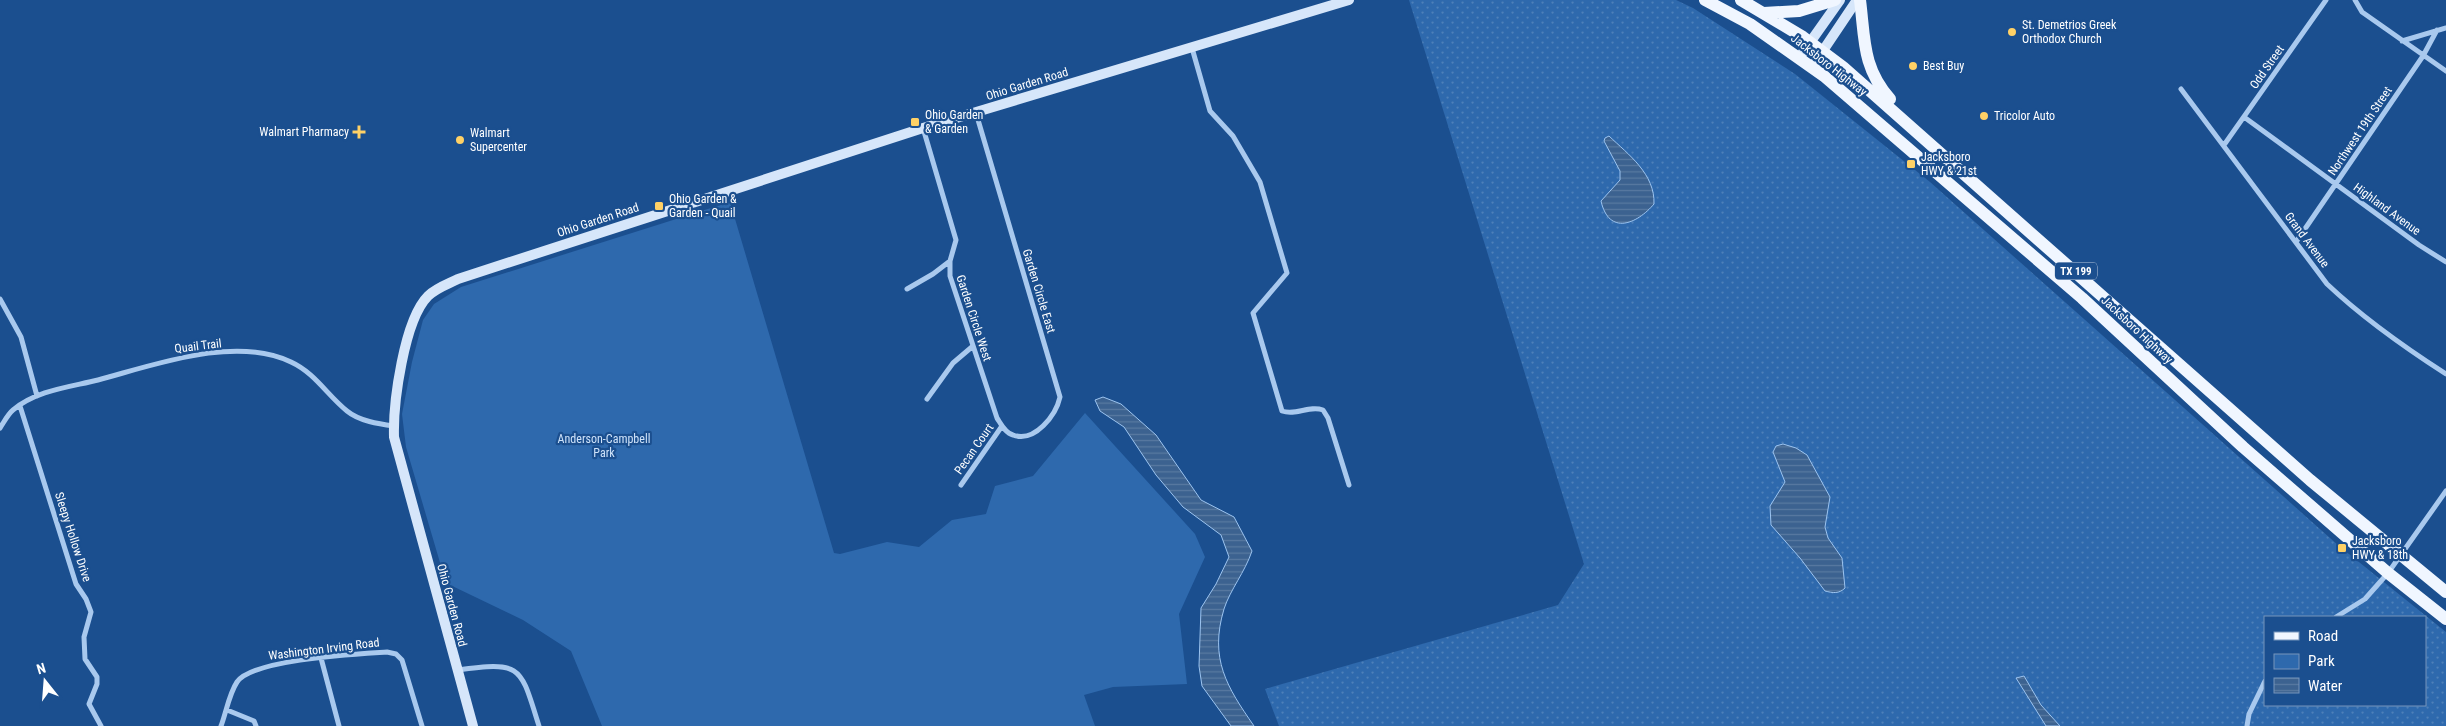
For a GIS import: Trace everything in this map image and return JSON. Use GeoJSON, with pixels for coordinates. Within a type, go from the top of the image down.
{"type":"FeatureCollection","features":[{"type":"Feature","properties":{"kind":"main road","name":"Jacksboro Highway"},"geometry":{"type":"LineString","coordinates":[[1705,0],[1750,24],[1812,67],[2096,311],[2243,447],[2388,573],[2446,619]]}},
{"type":"Feature","properties":{"kind":"main road","name":"Jacksboro Highway"},"geometry":{"type":"LineString","coordinates":[[1741,0],[1822,51],[1919,133],[2108,299],[2310,480],[2446,592]]}},
{"type":"Feature","properties":{"kind":"main road"},"geometry":{"type":"LineString","coordinates":[[1764,13],[1799,11],[1835,0]]}},
{"type":"Feature","properties":{"kind":"main road"},"geometry":{"type":"LineString","coordinates":[[1858,0],[1871,73],[1881,88],[1919,133]]}},
{"type":"Feature","properties":{"kind":"main road"},"geometry":{"type":"LineString","coordinates":[[2096,311],[2108,299]]}},
{"type":"Feature","properties":{"kind":"street","name":"Ohio Garden Road"},"geometry":{"type":"LineString","coordinates":[[473,726],[396,448],[394,426],[395,396],[414,321],[428,296],[442,287],[467,276],[923,128],[1348,0]]}},
{"type":"Feature","properties":{"kind":"street"},"geometry":{"type":"LineString","coordinates":[[1799,58],[1840,0]]}},
{"type":"Feature","properties":{"kind":"street"},"geometry":{"type":"LineString","coordinates":[[1812,67],[1858,0]]}},
{"type":"Feature","properties":{"kind":"street","name":"Odd Street"},"geometry":{"type":"LineString","coordinates":[[2224,145],[2326,0]]}},
{"type":"Feature","properties":{"kind":"street"},"geometry":{"type":"LineString","coordinates":[[2355,0],[2362,12],[2446,71]]}},
{"type":"Feature","properties":{"kind":"street"},"geometry":{"type":"LineString","coordinates":[[2402,41],[2446,28]]}},
{"type":"Feature","properties":{"kind":"street","name":"Northwest 19th Street"},"geometry":{"type":"LineString","coordinates":[[2296,242],[2423,56],[2437,30]]}},
{"type":"Feature","properties":{"kind":"street"},"geometry":{"type":"LineString","coordinates":[[1192,47],[1210,111],[1233,136],[1260,182],[1287,273],[1253,313],[1282,411],[1289,414],[1313,407],[1323,410],[1349,485]]}},
{"type":"Feature","properties":{"kind":"street","name":"Grand Avenue"},"geometry":{"type":"LineString","coordinates":[[2181,89],[2328,284],[2351,306],[2390,337],[2446,374]]}},
{"type":"Feature","properties":{"kind":"street","name":"Garden Circle East"},"geometry":{"type":"LineString","coordinates":[[976,112],[1060,397],[1052,418],[1032,433],[1012,435],[1002,426]]}},
{"type":"Feature","properties":{"kind":"street","name":"Highland Avenue"},"geometry":{"type":"LineString","coordinates":[[2244,117],[2446,262]]}},
{"type":"Feature","properties":{"kind":"street","name":"Garden Circle West"},"geometry":{"type":"LineString","coordinates":[[923,128],[956,240],[950,261],[950,276],[997,418],[1002,426]]}},
{"type":"Feature","properties":{"kind":"street"},"geometry":{"type":"LineString","coordinates":[[907,289],[933,274],[950,261]]}},
{"type":"Feature","properties":{"kind":"street"},"geometry":{"type":"LineString","coordinates":[[0,299],[21,337],[37,396]]}},
{"type":"Feature","properties":{"kind":"street"},"geometry":{"type":"LineString","coordinates":[[927,399],[953,363],[973,346]]}},
{"type":"Feature","properties":{"kind":"street","name":"Quail Trail"},"geometry":{"type":"LineString","coordinates":[[0,428],[13,410],[37,396],[179,357],[238,351],[259,352],[290,361],[309,373],[348,412],[377,424],[394,426]]}},
{"type":"Feature","properties":{"kind":"street","name":"Sleepy Hollow Drive"},"geometry":{"type":"LineString","coordinates":[[20,406],[76,584],[89,605],[91,612],[84,637],[85,659],[97,677],[97,684],[89,704],[101,726]]}},
{"type":"Feature","properties":{"kind":"street","name":"Pecan Court"},"geometry":{"type":"LineString","coordinates":[[961,484],[1002,426]]}},
{"type":"Feature","properties":{"kind":"street"},"geometry":{"type":"LineString","coordinates":[[2338,616],[2365,600],[2388,573],[2446,491]]}},
{"type":"Feature","properties":{"kind":"street","name":"Washington Irving Road"},"geometry":{"type":"LineString","coordinates":[[221,726],[237,682],[248,673],[268,666],[321,658],[387,652],[396,654],[402,660],[422,726]]}},
{"type":"Feature","properties":{"kind":"street"},"geometry":{"type":"LineString","coordinates":[[321,658],[339,726]]}},
{"type":"Feature","properties":{"kind":"street"},"geometry":{"type":"LineString","coordinates":[[457,670],[493,665],[507,666],[516,671],[526,686],[539,726]]}},
{"type":"Feature","properties":{"kind":"street"},"geometry":{"type":"LineString","coordinates":[[2247,726],[2249,714],[2264,683]]}},
{"type":"Feature","properties":{"kind":"street"},"geometry":{"type":"LineString","coordinates":[[227,710],[254,722],[256,726]]}},
{"type":"Feature","properties":{"kind":"green space"},"geometry":{"type":"Polygon","coordinates":[[[1409,0],[1676,0],[1693,8],[1795,74],[1930,182],[2339,546],[2446,632],[2446,726],[1279,726],[1265,689],[1558,605],[1584,564],[1409,0]]]}},
{"type":"Feature","properties":{"kind":"green space","name":"Anderson-Campbell Park"},"geometry":{"type":"Polygon","coordinates":[[[730,202],[834,553],[840,554],[887,542],[919,547],[952,520],[986,514],[995,486],[1033,476],[1085,413],[1195,534],[1205,557],[1179,614],[1187,684],[1113,687],[1084,695],[1095,726],[602,726],[571,651],[523,620],[446,583],[406,447],[402,414],[412,362],[423,320],[434,304],[461,287],[730,202]]]}},
{"type":"Feature","properties":{"kind":"water"},"geometry":{"type":"Polygon","coordinates":[[[1609,136],[1639,166],[1650,183],[1653,193],[1654,204],[1640,217],[1624,223],[1617,223],[1610,219],[1601,201],[1620,180],[1620,171],[1604,141],[1609,136]]]}},
{"type":"Feature","properties":{"kind":"water"},"geometry":{"type":"Polygon","coordinates":[[[1103,397],[1121,404],[1156,435],[1201,500],[1234,517],[1252,551],[1224,609],[1219,643],[1223,672],[1236,698],[1254,726],[1231,726],[1202,686],[1199,666],[1201,608],[1216,584],[1229,557],[1221,535],[1183,507],[1156,475],[1124,427],[1100,411],[1095,400],[1103,397]]]}},
{"type":"Feature","properties":{"kind":"water"},"geometry":{"type":"Polygon","coordinates":[[[1783,444],[1796,448],[1807,455],[1830,497],[1825,527],[1828,538],[1842,558],[1845,588],[1838,592],[1825,591],[1800,558],[1771,525],[1770,506],[1785,482],[1773,452],[1776,446],[1783,444]]]}},
{"type":"Feature","properties":{"kind":"water"},"geometry":{"type":"Polygon","coordinates":[[[2024,676],[2041,705],[2060,726],[2046,726],[2016,678],[2024,676]]]}},
{"type":"Feature","properties":{"kind":"place","name":"St. Demetrios Greek Orthodox Church"},"geometry":{"type":"Point","coordinates":[2012,32]}},
{"type":"Feature","properties":{"kind":"place","name":"Best Buy"},"geometry":{"type":"Point","coordinates":[1913,66]}},
{"type":"Feature","properties":{"kind":"place","name":"Tricolor Auto"},"geometry":{"type":"Point","coordinates":[1984,116]}},
{"type":"Feature","properties":{"kind":"place","name":"Ohio Garden & Garden"},"geometry":{"type":"Point","coordinates":[915,122]}},
{"type":"Feature","properties":{"kind":"place","name":"Walmart Pharmacy"},"geometry":{"type":"Point","coordinates":[359,132]}},
{"type":"Feature","properties":{"kind":"place","name":"Walmart Supercenter"},"geometry":{"type":"Point","coordinates":[460,140]}},
{"type":"Feature","properties":{"kind":"place","name":"Jacksboro HWY & 21st"},"geometry":{"type":"Point","coordinates":[1911,164]}},
{"type":"Feature","properties":{"kind":"place","name":"Ohio Garden & Garden - Quail"},"geometry":{"type":"Point","coordinates":[659,206]}},
{"type":"Feature","properties":{"kind":"place","name":"Jacksboro HWY & 18th"},"geometry":{"type":"Point","coordinates":[2342,548]}}]}
